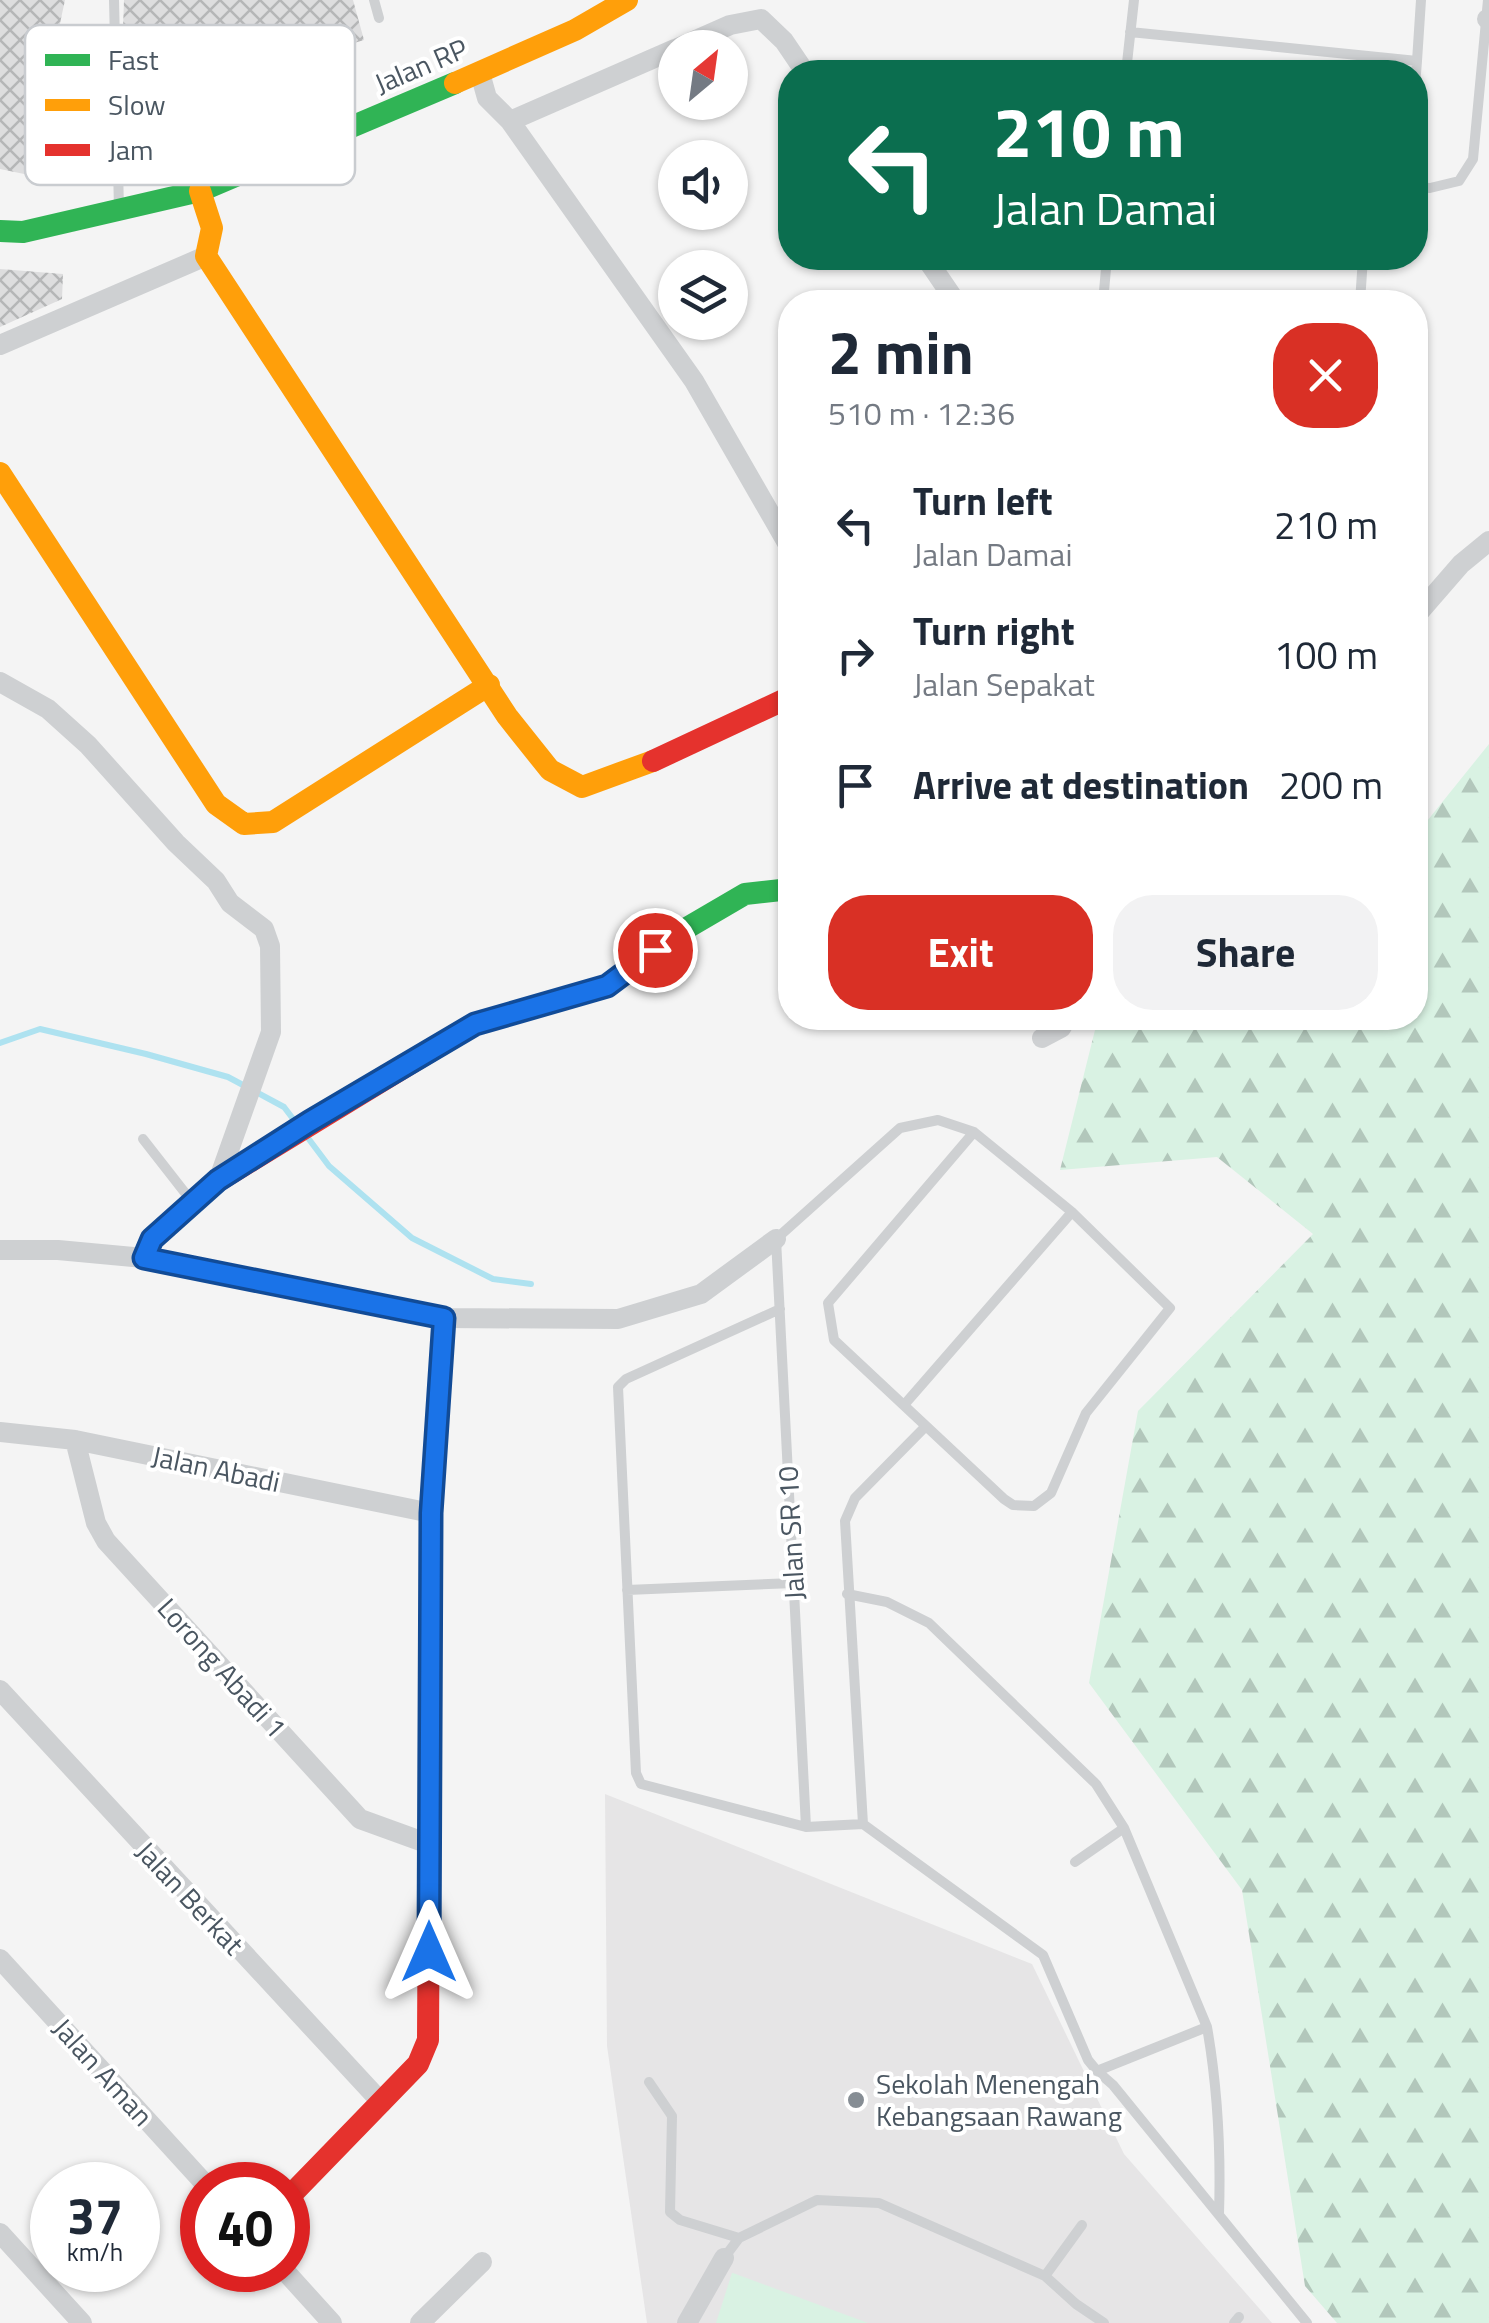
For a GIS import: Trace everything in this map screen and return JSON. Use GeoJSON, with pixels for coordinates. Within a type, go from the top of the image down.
{"type":"FeatureCollection","features":[{"type":"Feature","properties":{"kind":"street","name":"Jalan RP"},"geometry":{"type":"LineString","coordinates":[[355,126],[576,30],[627,0]]}},
{"type":"Feature","properties":{"kind":"street"},"geometry":{"type":"LineString","coordinates":[[718,30],[761,19],[797,60]]}},
{"type":"Feature","properties":{"kind":"street"},"geometry":{"type":"LineString","coordinates":[[510,120],[658,56]]}},
{"type":"Feature","properties":{"kind":"street"},"geometry":{"type":"LineString","coordinates":[[480,74],[487,98],[510,120],[694,381],[778,527]]}},
{"type":"Feature","properties":{"kind":"street","name":"Jalan RP"},"geometry":{"type":"LineString","coordinates":[[0,231],[23,232],[214,185]]}},
{"type":"Feature","properties":{"kind":"street"},"geometry":{"type":"LineString","coordinates":[[200,191],[212,228],[206,256],[507,716],[550,770],[582,787],[681,750],[778,703]]}},
{"type":"Feature","properties":{"kind":"street"},"geometry":{"type":"LineString","coordinates":[[0,345],[206,256]]}},
{"type":"Feature","properties":{"kind":"street"},"geometry":{"type":"LineString","coordinates":[[0,473],[216,804],[244,824],[273,822],[489,685]]}},
{"type":"Feature","properties":{"kind":"street"},"geometry":{"type":"LineString","coordinates":[[1428,589],[1489,541]]}},
{"type":"Feature","properties":{"kind":"street"},"geometry":{"type":"LineString","coordinates":[[0,682],[48,709],[88,745],[176,843],[216,881],[230,903],[264,929],[270,946],[271,1032],[218,1180]]}},
{"type":"Feature","properties":{"kind":"street"},"geometry":{"type":"LineString","coordinates":[[144,1258],[152,1239],[218,1180],[475,1024],[607,986],[680,932],[745,894],[778,890]]}},
{"type":"Feature","properties":{"kind":"street"},"geometry":{"type":"LineString","coordinates":[[1042,1038],[1057,1030]]}},
{"type":"Feature","properties":{"kind":"street"},"geometry":{"type":"LineString","coordinates":[[0,1250],[58,1250],[144,1258],[444,1318],[618,1319],[701,1294],[776,1240]]}},
{"type":"Feature","properties":{"kind":"street"},"geometry":{"type":"LineString","coordinates":[[310,2176],[418,2064],[428,2040],[431,1513],[444,1318]]}},
{"type":"Feature","properties":{"kind":"street","name":"Jalan Abadi"},"geometry":{"type":"LineString","coordinates":[[0,1432],[75,1440],[431,1513]]}},
{"type":"Feature","properties":{"kind":"street","name":"Lorong Abadi 1"},"geometry":{"type":"LineString","coordinates":[[75,1440],[96,1523],[106,1541],[360,1819],[429,1844]]}},
{"type":"Feature","properties":{"kind":"street","name":"Jalan Berkat"},"geometry":{"type":"LineString","coordinates":[[0,1690],[382,2104]]}},
{"type":"Feature","properties":{"kind":"street","name":"Jalan Aman"},"geometry":{"type":"LineString","coordinates":[[0,1959],[185,2162]]}},
{"type":"Feature","properties":{"kind":"street"},"geometry":{"type":"LineString","coordinates":[[0,2234],[82,2323]]}},
{"type":"Feature","properties":{"kind":"street"},"geometry":{"type":"LineString","coordinates":[[687,2323],[724,2258]]}},
{"type":"Feature","properties":{"kind":"street"},"geometry":{"type":"LineString","coordinates":[[420,2323],[482,2262]]}},
{"type":"Feature","properties":{"kind":"street"},"geometry":{"type":"LineString","coordinates":[[304,2292],[332,2323]]}},
{"type":"Feature","properties":{"kind":"lane"},"geometry":{"type":"LineString","coordinates":[[114,0],[115,25]]}},
{"type":"Feature","properties":{"kind":"lane"},"geometry":{"type":"LineString","coordinates":[[374,0],[380,18]]}},
{"type":"Feature","properties":{"kind":"lane"},"geometry":{"type":"LineString","coordinates":[[1127,60],[1134,0]]}},
{"type":"Feature","properties":{"kind":"lane"},"geometry":{"type":"LineString","coordinates":[[1417,60],[1421,0]]}},
{"type":"Feature","properties":{"kind":"lane"},"geometry":{"type":"LineString","coordinates":[[1428,188],[1459,181],[1473,159],[1488,13]]}},
{"type":"Feature","properties":{"kind":"lane"},"geometry":{"type":"LineString","coordinates":[[1130,32],[1407,60]]}},
{"type":"Feature","properties":{"kind":"lane"},"geometry":{"type":"LineString","coordinates":[[119,185],[120,210]]}},
{"type":"Feature","properties":{"kind":"lane"},"geometry":{"type":"LineString","coordinates":[[776,1240],[900,1128],[938,1120],[974,1132],[1072,1212],[1170,1308],[1084,1416],[1051,1492],[1034,1506],[1013,1504],[834,1340],[828,1303],[974,1132]]}},
{"type":"Feature","properties":{"kind":"lane"},"geometry":{"type":"LineString","coordinates":[[143,1139],[194,1204]]}},
{"type":"Feature","properties":{"kind":"lane"},"geometry":{"type":"LineString","coordinates":[[904,1406],[1072,1212]]}},
{"type":"Feature","properties":{"kind":"lane","name":"Jalan SR 10"},"geometry":{"type":"LineString","coordinates":[[776,1240],[806,1827]]}},
{"type":"Feature","properties":{"kind":"lane"},"geometry":{"type":"LineString","coordinates":[[780,1309],[626,1379],[618,1388],[637,1779],[647,1787],[806,1827],[863,1824],[1043,1955],[1088,2060],[1113,2085],[1307,2323]]}},
{"type":"Feature","properties":{"kind":"lane"},"geometry":{"type":"LineString","coordinates":[[863,1824],[847,1594],[846,1522],[855,1498],[926,1426]]}},
{"type":"Feature","properties":{"kind":"lane"},"geometry":{"type":"LineString","coordinates":[[627,1590],[794,1582]]}},
{"type":"Feature","properties":{"kind":"lane"},"geometry":{"type":"LineString","coordinates":[[847,1594],[887,1602],[929,1623],[1096,1784],[1124,1828],[1207,2027],[1222,2144],[1219,2215]]}},
{"type":"Feature","properties":{"kind":"lane"},"geometry":{"type":"LineString","coordinates":[[1075,1862],[1124,1828]]}},
{"type":"Feature","properties":{"kind":"lane"},"geometry":{"type":"LineString","coordinates":[[1097,2071],[1207,2027]]}},
{"type":"Feature","properties":{"kind":"lane"},"geometry":{"type":"LineString","coordinates":[[649,2082],[672,2116],[670,2212],[680,2220],[740,2238]]}},
{"type":"Feature","properties":{"kind":"lane"},"geometry":{"type":"LineString","coordinates":[[724,2258],[740,2238],[817,2200],[879,2202],[1045,2276],[1104,2323]]}},
{"type":"Feature","properties":{"kind":"lane"},"geometry":{"type":"LineString","coordinates":[[1045,2276],[1082,2226]]}},
{"type":"Feature","properties":{"kind":"shaded area","name":"Sekolah Menengah Kebangsaan Rawang"},"geometry":{"type":"Polygon","coordinates":[[[605,1794],[1032,1964],[1124,2154],[1272,2323],[647,2323],[607,2046],[605,1794]]]}},
{"type":"Feature","properties":{"kind":"green space"},"geometry":{"type":"Polygon","coordinates":[[[1489,744],[1489,2323],[1337,2323],[1305,2286],[1242,1890],[1089,1683],[1138,1411],[1313,1234],[1217,1157],[1060,1170],[1095,1030],[1428,1030],[1428,820],[1489,744]]]}},
{"type":"Feature","properties":{"kind":"green space"},"geometry":{"type":"Polygon","coordinates":[[[733,2273],[868,2323],[716,2323],[733,2273]]]}},
{"type":"Feature","properties":{"kind":"building"},"geometry":{"type":"Polygon","coordinates":[[[0,0],[65,0],[60,25],[25,25],[25,174],[0,169],[0,0]]]}},
{"type":"Feature","properties":{"kind":"building"},"geometry":{"type":"Polygon","coordinates":[[[124,0],[353,0],[364,40],[355,43],[355,25],[123,25],[124,0]]]}},
{"type":"Feature","properties":{"kind":"building"},"geometry":{"type":"Polygon","coordinates":[[[0,269],[63,274],[62,299],[0,327],[0,269]]]}},
{"type":"Feature","properties":{"kind":"waterway"},"geometry":{"type":"LineString","coordinates":[[0,1043],[40,1029],[146,1054],[228,1077],[284,1107],[297,1124]]}},
{"type":"Feature","properties":{"kind":"waterway"},"geometry":{"type":"LineString","coordinates":[[305,1134],[329,1166],[412,1238],[493,1279],[531,1284]]}},
{"type":"Feature","properties":{"kind":"traffic: fast"},"geometry":{"type":"LineString","coordinates":[[355,125],[455,83]]}},
{"type":"Feature","properties":{"kind":"traffic: fast"},"geometry":{"type":"LineString","coordinates":[[0,231],[23,232],[214,185]]}},
{"type":"Feature","properties":{"kind":"traffic: fast"},"geometry":{"type":"LineString","coordinates":[[575,995],[607,986],[680,932],[745,894],[778,890]]}},
{"type":"Feature","properties":{"kind":"traffic: slow"},"geometry":{"type":"LineString","coordinates":[[455,83],[575,30],[627,0]]}},
{"type":"Feature","properties":{"kind":"traffic: slow"},"geometry":{"type":"LineString","coordinates":[[200,191],[212,228],[206,256],[507,716],[550,770],[582,787],[653,761]]}},
{"type":"Feature","properties":{"kind":"traffic: slow"},"geometry":{"type":"LineString","coordinates":[[0,473],[216,804],[244,824],[273,822],[489,685]]}},
{"type":"Feature","properties":{"kind":"traffic: slow"},"geometry":{"type":"LineString","coordinates":[[431,1509],[444,1318]]}},
{"type":"Feature","properties":{"kind":"traffic: jam"},"geometry":{"type":"LineString","coordinates":[[653,761],[778,703]]}},
{"type":"Feature","properties":{"kind":"traffic: jam"},"geometry":{"type":"LineString","coordinates":[[144,1258],[152,1239],[218,1181],[475,1024],[575,995]]}},
{"type":"Feature","properties":{"kind":"traffic: jam"},"geometry":{"type":"LineString","coordinates":[[310,2175],[418,2064],[428,2040],[431,1509]]}},
{"type":"Feature","properties":{"kind":"place","name":"Sekolah Menengah Kebangsaan Rawang"},"geometry":{"type":"Point","coordinates":[856,2100]}},
{"type":"Feature","properties":{"kind":"route"},"geometry":{"type":"LineString","coordinates":[[429,1952],[431,1513],[444,1318],[144,1258],[152,1239],[218,1180],[309,1122],[475,1024],[607,986],[655,950]]}}]}
